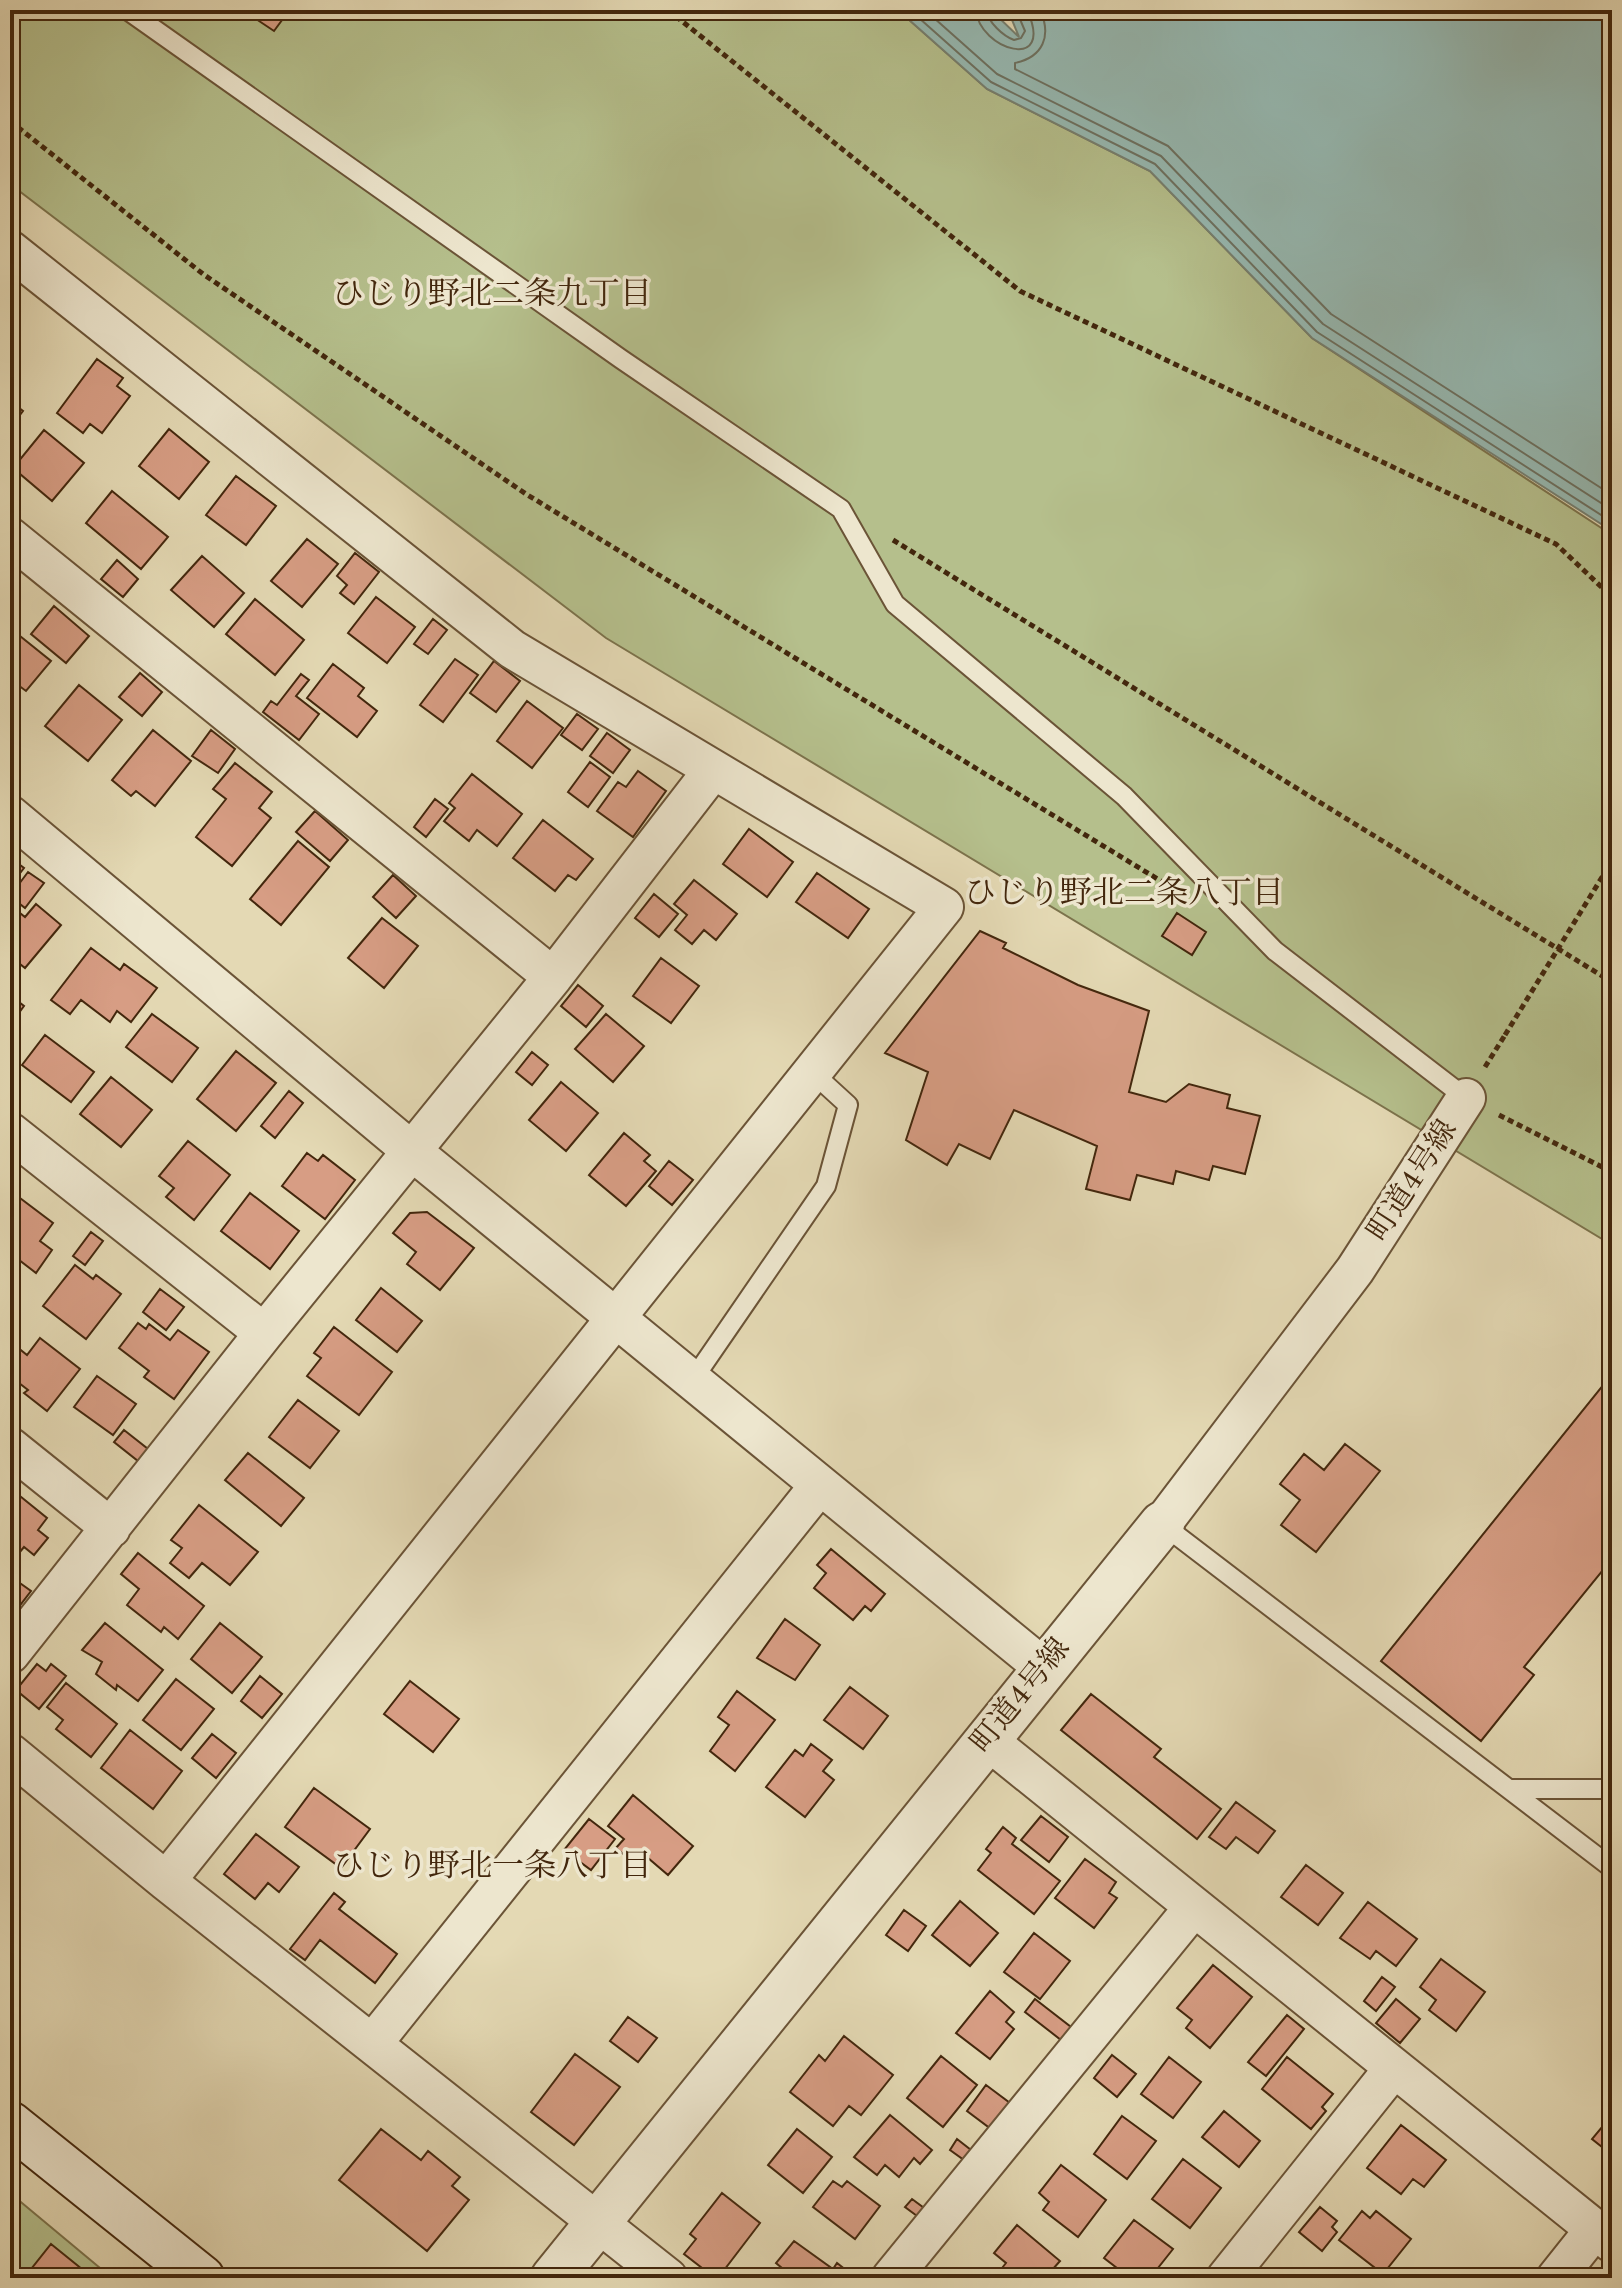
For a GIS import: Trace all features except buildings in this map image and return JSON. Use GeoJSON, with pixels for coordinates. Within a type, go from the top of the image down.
{"type":"FeatureCollection","features":[{"type":"Feature","properties":{"kind":"street"},"geometry":{"type":"LineString","coordinates":[[10,250],[512,649],[944,907],[166,1881]]}},
{"type":"Feature","properties":{"kind":"street"},"geometry":{"type":"LineString","coordinates":[[10,537],[553,977]]}},
{"type":"Feature","properties":{"kind":"street"},"geometry":{"type":"LineString","coordinates":[[10,1654],[264,1333],[553,977],[713,770]]}},
{"type":"Feature","properties":{"kind":"street"},"geometry":{"type":"LineString","coordinates":[[10,815],[413,1152],[1044,1668]]}},
{"type":"Feature","properties":{"kind":"street","name":"町道4号線"},"geometry":{"type":"LineString","coordinates":[[553,2278],[1162,1524],[1355,1270],[1466,1098]]}},
{"type":"Feature","properties":{"kind":"street"},"geometry":{"type":"LineString","coordinates":[[10,1132],[264,1333]]}},
{"type":"Feature","properties":{"kind":"street"},"geometry":{"type":"LineString","coordinates":[[10,1447],[111,1528]]}},
{"type":"Feature","properties":{"kind":"street"},"geometry":{"type":"LineString","coordinates":[[373,2043],[819,1486]]}},
{"type":"Feature","properties":{"kind":"street"},"geometry":{"type":"LineString","coordinates":[[986,1739],[1604,2236],[1556,2278]]}},
{"type":"Feature","properties":{"kind":"street"},"geometry":{"type":"LineString","coordinates":[[10,1753],[166,1881],[668,2278]]}},
{"type":"Feature","properties":{"kind":"street"},"geometry":{"type":"LineString","coordinates":[[891,2278],[1194,1907]]}},
{"type":"Feature","properties":{"kind":"street"},"geometry":{"type":"LineString","coordinates":[[1226,2278],[1394,2068]]}},
{"type":"Feature","properties":{"kind":"street"},"geometry":{"type":"LineString","coordinates":[[10,2124],[202,2278]]}},
{"type":"Feature","properties":{"kind":"lane"},"geometry":{"type":"LineString","coordinates":[[130,12],[621,359],[841,509],[895,604],[1124,796],[1275,951],[1466,1098]]}},
{"type":"Feature","properties":{"kind":"lane"},"geometry":{"type":"LineString","coordinates":[[692,1381],[826,1186],[848,1105],[813,1073]]}},
{"type":"Feature","properties":{"kind":"lane"},"geometry":{"type":"LineString","coordinates":[[1162,1524],[1612,1868]]}},
{"type":"Feature","properties":{"kind":"lane"},"geometry":{"type":"LineString","coordinates":[[1511,1789],[1612,1789]]}},
{"type":"Feature","properties":{"kind":"path"},"geometry":{"type":"LineString","coordinates":[[668,10],[1020,291],[1556,544],[1612,597]]}},
{"type":"Feature","properties":{"kind":"path"},"geometry":{"type":"LineString","coordinates":[[10,121],[203,274],[526,494],[1182,894]]}},
{"type":"Feature","properties":{"kind":"path"},"geometry":{"type":"LineString","coordinates":[[841,509],[1612,982]]}},
{"type":"Feature","properties":{"kind":"path"},"geometry":{"type":"LineString","coordinates":[[1505,1035],[1612,861]]}},
{"type":"Feature","properties":{"kind":"path"},"geometry":{"type":"LineString","coordinates":[[1466,1098],[1612,1172]]}},
{"type":"Feature","properties":{"kind":"green space"},"geometry":{"type":"Polygon","coordinates":[[[10,10],[898,10],[987,89],[1150,171],[1312,338],[1612,535],[1612,1245],[606,638],[10,184],[10,10]]]}},
{"type":"Feature","properties":{"kind":"green space"},"geometry":{"type":"Polygon","coordinates":[[[10,2193],[112,2278],[10,2278],[10,2193]]]}},
{"type":"Feature","properties":{"kind":"water"},"geometry":{"type":"Polygon","coordinates":[[[898,10],[991,10],[1019,37],[1008,10],[1612,10],[1612,531],[1312,338],[1150,171],[987,89],[898,10]]]}},
{"type":"Feature","properties":{"kind":"district","name":"ひじり野北二条九丁目"},"geometry":{"type":"Point","coordinates":[492,296]}},
{"type":"Feature","properties":{"kind":"district","name":"ひじり野北二条八丁目"},"geometry":{"type":"Point","coordinates":[1124,895]}},
{"type":"Feature","properties":{"kind":"district","name":"ひじり野北一条八丁目"},"geometry":{"type":"Point","coordinates":[492,1868]}}]}
